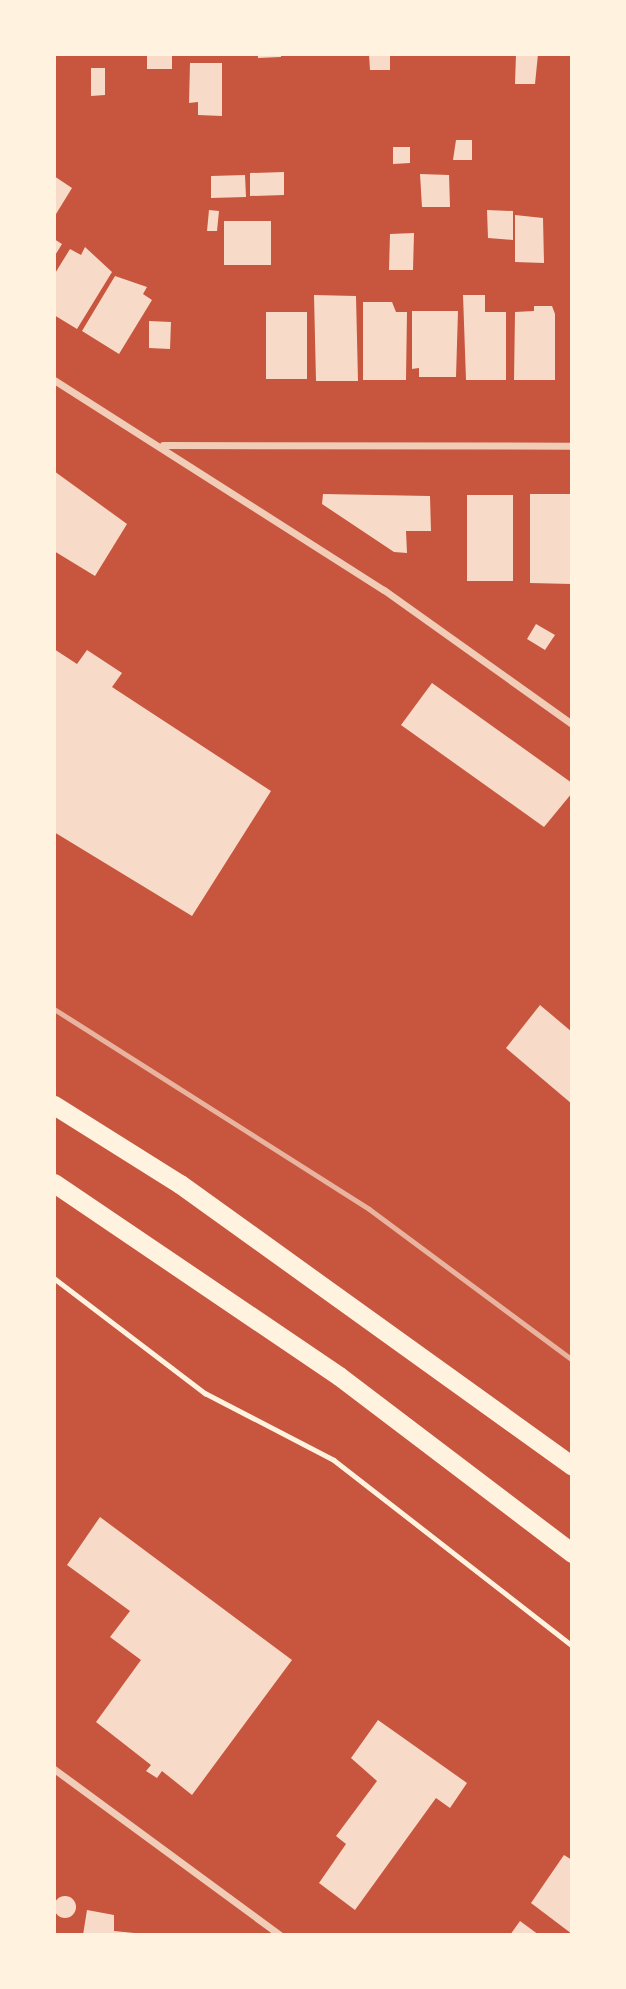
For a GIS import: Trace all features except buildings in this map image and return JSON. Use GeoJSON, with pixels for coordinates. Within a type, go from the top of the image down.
{"type":"FeatureCollection","features":[{"type":"Feature","properties":{"kind":"highway"},"geometry":{"type":"LineString","coordinates":[[54,1105],[180,1184],[572,1466]]}},
{"type":"Feature","properties":{"kind":"highway"},"geometry":{"type":"LineString","coordinates":[[54,1183],[339,1376],[572,1553]]}},
{"type":"Feature","properties":{"kind":"street"},"geometry":{"type":"LineString","coordinates":[[54,380],[384,590],[572,724]]}},
{"type":"Feature","properties":{"kind":"street"},"geometry":{"type":"LineString","coordinates":[[160,446],[572,446]]}},
{"type":"Feature","properties":{"kind":"street"},"geometry":{"type":"LineString","coordinates":[[54,1769],[280,1935]]}},
{"type":"Feature","properties":{"kind":"path"},"geometry":{"type":"LineString","coordinates":[[54,1278],[205,1393],[334,1460],[572,1645]]}},
{"type":"Feature","properties":{"kind":"railway"},"geometry":{"type":"LineString","coordinates":[[54,1009],[369,1209],[572,1360]]}}]}
